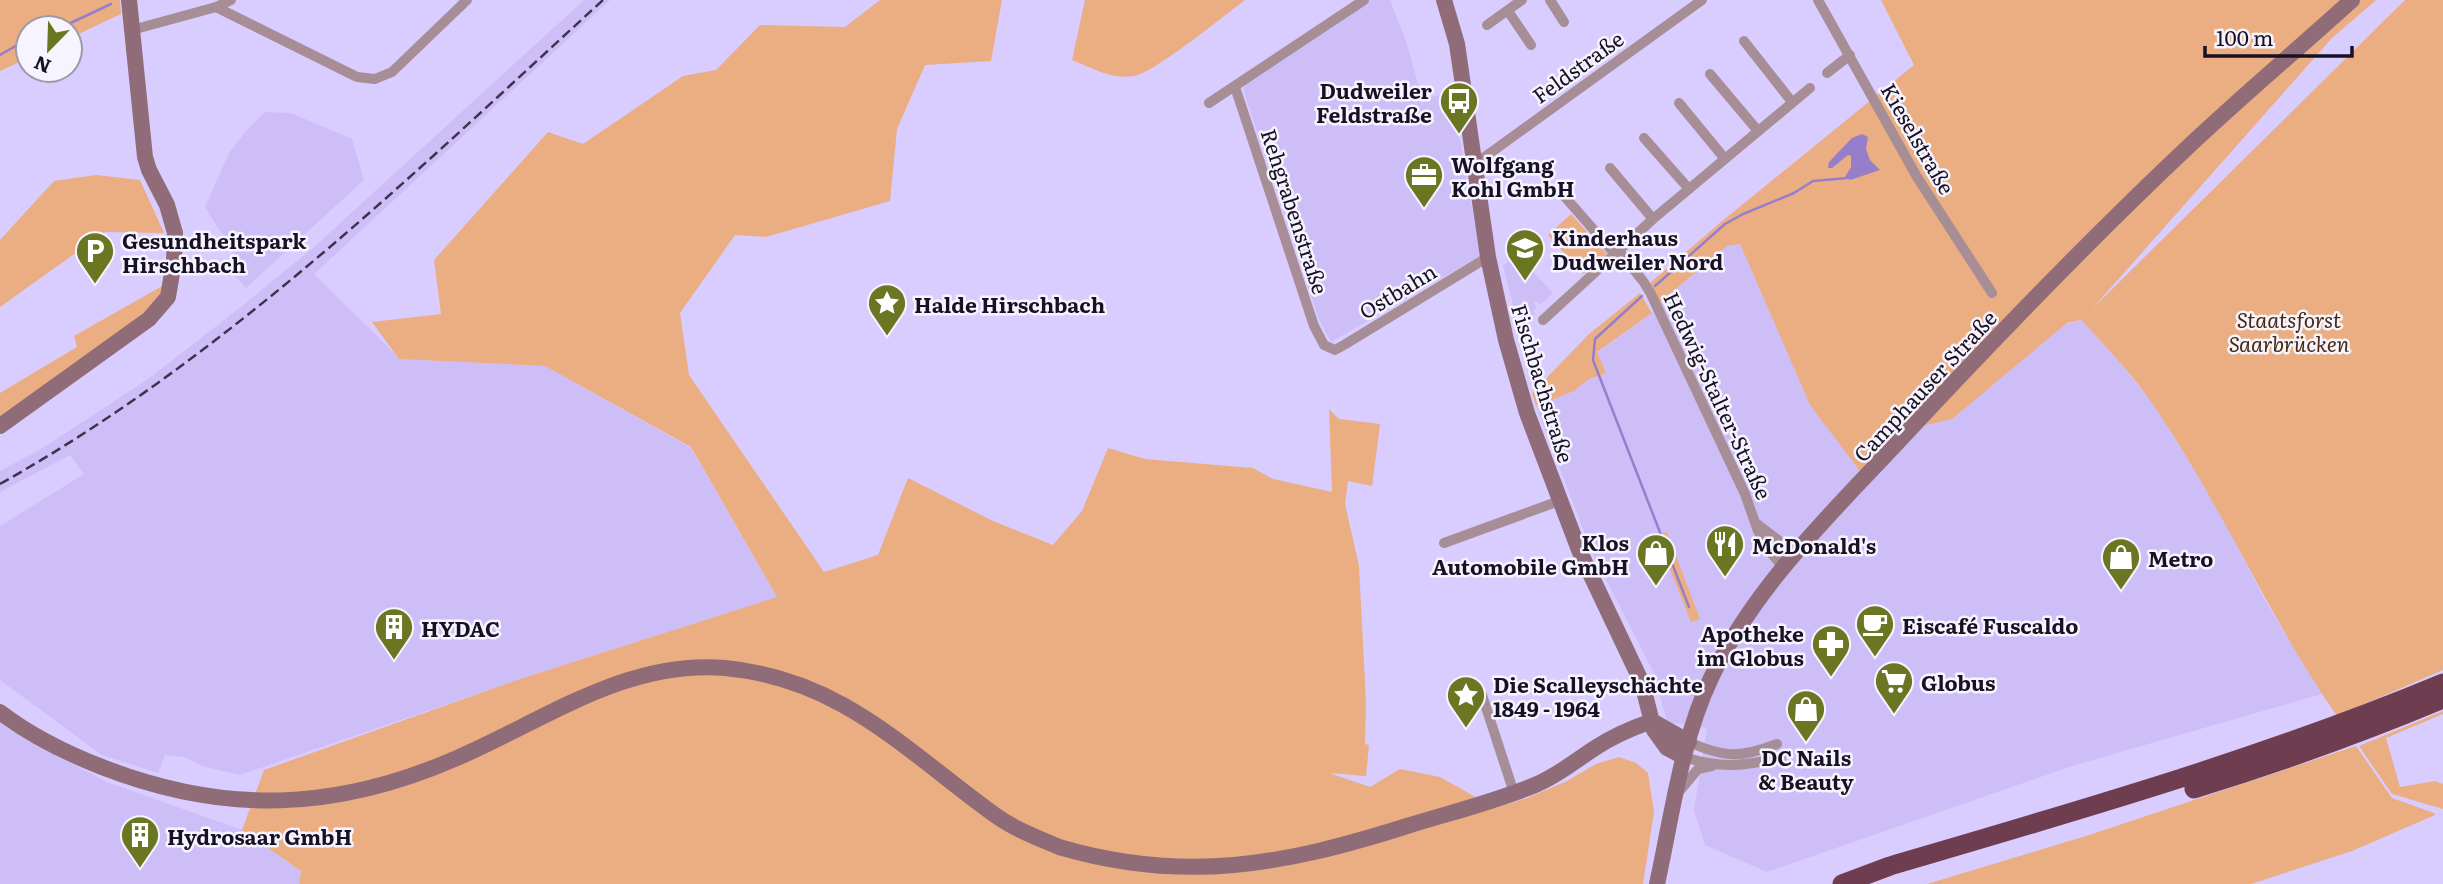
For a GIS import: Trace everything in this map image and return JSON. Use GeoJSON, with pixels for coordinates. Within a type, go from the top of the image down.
{"type":"FeatureCollection","features":[{"type":"Feature","properties":{"kind":"highway"},"geometry":{"type":"LineString","coordinates":[[1842,884],[1891,866],[2201,774],[2443,683]]}},
{"type":"Feature","properties":{"kind":"highway"},"geometry":{"type":"LineString","coordinates":[[1879,884],[2253,770],[2443,699]]}},
{"type":"Feature","properties":{"kind":"street"},"geometry":{"type":"LineString","coordinates":[[0,426],[149,319],[168,298],[175,233],[167,205],[145,157],[129,0]]}},
{"type":"Feature","properties":{"kind":"street"},"geometry":{"type":"LineString","coordinates":[[132,30],[216,7],[231,0]]}},
{"type":"Feature","properties":{"kind":"street"},"geometry":{"type":"LineString","coordinates":[[216,7],[357,77],[375,79],[392,72],[467,0]]}},
{"type":"Feature","properties":{"kind":"street"},"geometry":{"type":"LineString","coordinates":[[1209,103],[1364,0]]}},
{"type":"Feature","properties":{"kind":"street","name":"Fischbachstraße"},"geometry":{"type":"LineString","coordinates":[[1444,0],[1457,44],[1488,257],[1527,413],[1592,580],[1642,683],[1660,741],[1667,748],[1737,756],[1777,744]]}},
{"type":"Feature","properties":{"kind":"street"},"geometry":{"type":"LineString","coordinates":[[1487,25],[1522,0]]}},
{"type":"Feature","properties":{"kind":"street"},"geometry":{"type":"LineString","coordinates":[[1550,0],[1564,22]]}},
{"type":"Feature","properties":{"kind":"street","name":"Feldstraße"},"geometry":{"type":"LineString","coordinates":[[1475,164],[1702,0]]}},
{"type":"Feature","properties":{"kind":"street","name":"Kieselstraße"},"geometry":{"type":"LineString","coordinates":[[1818,0],[1917,177],[1992,293]]}},
{"type":"Feature","properties":{"kind":"street"},"geometry":{"type":"LineString","coordinates":[[2324,25],[2340,0]]}},
{"type":"Feature","properties":{"kind":"street","name":"Camphauser Straße"},"geometry":{"type":"LineString","coordinates":[[1657,884],[1686,750],[1712,675],[1753,606],[1783,567],[2068,265],[2189,146],[2352,0]]}},
{"type":"Feature","properties":{"kind":"street"},"geometry":{"type":"LineString","coordinates":[[1508,10],[1531,45]]}},
{"type":"Feature","properties":{"kind":"street"},"geometry":{"type":"LineString","coordinates":[[1744,41],[1792,102]]}},
{"type":"Feature","properties":{"kind":"street"},"geometry":{"type":"LineString","coordinates":[[1827,73],[1850,55]]}},
{"type":"Feature","properties":{"kind":"street"},"geometry":{"type":"LineString","coordinates":[[1710,74],[1758,131]]}},
{"type":"Feature","properties":{"kind":"street","name":"Rehgrabenstraße"},"geometry":{"type":"LineString","coordinates":[[1235,87],[1314,326],[1324,345]]}},
{"type":"Feature","properties":{"kind":"street"},"geometry":{"type":"LineString","coordinates":[[1544,320],[1616,251],[1810,88]]}},
{"type":"Feature","properties":{"kind":"street"},"geometry":{"type":"LineString","coordinates":[[1679,103],[1725,159]]}},
{"type":"Feature","properties":{"kind":"street"},"geometry":{"type":"LineString","coordinates":[[1644,138],[1689,189]]}},
{"type":"Feature","properties":{"kind":"street"},"geometry":{"type":"LineString","coordinates":[[1610,168],[1653,219]]}},
{"type":"Feature","properties":{"kind":"street","name":"Hedwig-Stalter-Straße"},"geometry":{"type":"LineString","coordinates":[[1565,197],[1643,281],[1651,294],[1745,494],[1758,531],[1783,567]]}},
{"type":"Feature","properties":{"kind":"street","name":"Ostbahn"},"geometry":{"type":"LineString","coordinates":[[1324,345],[1335,350],[1488,257]]}},
{"type":"Feature","properties":{"kind":"street"},"geometry":{"type":"LineString","coordinates":[[1444,543],[1559,501]]}},
{"type":"Feature","properties":{"kind":"street","name":"Hedwig-Stalter-Straße"},"geometry":{"type":"LineString","coordinates":[[1757,524],[1795,553]]}},
{"type":"Feature","properties":{"kind":"street"},"geometry":{"type":"LineString","coordinates":[[0,712],[47,743],[142,783],[199,796],[250,802],[288,801],[327,798],[404,779],[456,759],[597,690],[654,673],[683,668],[724,668],[788,681],[813,690],[866,717],[1000,819],[1071,852],[1154,873],[1232,872],[1279,864],[1514,793],[1553,777],[1615,737],[1652,721]]}},
{"type":"Feature","properties":{"kind":"street"},"geometry":{"type":"LineString","coordinates":[[1482,695],[1514,793]]}},
{"type":"Feature","properties":{"kind":"street","name":"Fischbachstraße"},"geometry":{"type":"LineString","coordinates":[[1686,750],[1715,765],[1745,766],[1781,758]]}},
{"type":"Feature","properties":{"kind":"street"},"geometry":{"type":"LineString","coordinates":[[1676,797],[1698,769],[1715,765]]}},
{"type":"Feature","properties":{"kind":"shaded area"},"geometry":{"type":"Polygon","coordinates":[[[584,0],[610,0],[314,274],[400,359],[545,366],[691,448],[777,597],[520,679],[240,775],[205,767],[184,757],[165,755],[158,773],[102,755],[0,680],[0,526],[84,474],[70,455],[0,492],[0,471],[46,446],[148,379],[232,314],[314,247],[584,0]]]}},
{"type":"Feature","properties":{"kind":"shaded area"},"geometry":{"type":"Polygon","coordinates":[[[1362,0],[1390,0],[1406,41],[1422,99],[1452,92],[1480,256],[1331,342],[1318,317],[1241,77],[1362,0]]]}},
{"type":"Feature","properties":{"kind":"shaded area"},"geometry":{"type":"Polygon","coordinates":[[[265,112],[291,113],[352,139],[364,180],[246,288],[230,270],[239,262],[205,207],[229,153],[265,112]]]}},
{"type":"Feature","properties":{"kind":"shaded area"},"geometry":{"type":"Polygon","coordinates":[[[1862,134],[1868,137],[1866,149],[1870,160],[1880,170],[1850,180],[1845,177],[1851,167],[1851,156],[1848,155],[1832,168],[1828,168],[1829,162],[1852,138],[1862,134]]]}},
{"type":"Feature","properties":{"kind":"shaded area"},"geometry":{"type":"Polygon","coordinates":[[[1740,244],[1810,405],[2081,320],[2117,359],[2156,408],[2211,497],[2267,604],[2322,694],[2072,766],[1767,872],[1705,845],[1694,811],[1707,728],[1667,722],[1654,673],[1592,552],[1536,406],[1574,391],[1589,379],[1606,373],[1597,353],[1652,313],[1660,302],[1727,246],[1740,244]]]}},
{"type":"Feature","properties":{"kind":"shaded area","name":"Kinderhaus Dudweiler Nord"},"geometry":{"type":"Polygon","coordinates":[[[1514,257],[1519,263],[1522,260],[1553,293],[1540,305],[1536,301],[1534,303],[1537,307],[1533,311],[1536,314],[1514,319],[1503,266],[1514,257]]]}},
{"type":"Feature","properties":{"kind":"shaded area"},"geometry":{"type":"Polygon","coordinates":[[[0,718],[51,753],[107,782],[242,830],[301,871],[299,884],[0,884],[0,718]]]}},
{"type":"Feature","properties":{"kind":"green space"},"geometry":{"type":"Polygon","coordinates":[[[0,0],[120,0],[121,14],[84,31],[84,14],[14,14],[14,64],[0,71],[0,0]]]}},
{"type":"Feature","properties":{"kind":"green space"},"geometry":{"type":"Polygon","coordinates":[[[880,0],[1002,0],[991,61],[925,65],[897,129],[890,201],[766,237],[735,235],[680,313],[689,375],[824,572],[878,555],[908,478],[993,521],[1053,545],[1082,511],[1108,448],[1145,459],[1253,468],[1273,479],[1332,492],[1329,409],[1339,419],[1380,424],[1372,486],[1348,481],[1345,504],[1359,566],[1366,702],[1365,744],[1369,745],[1366,776],[1329,773],[1370,787],[1400,769],[1440,777],[1495,808],[1565,782],[1596,764],[1619,757],[1636,763],[1648,773],[1654,812],[1643,884],[299,884],[301,871],[242,830],[264,770],[520,679],[777,597],[691,447],[545,366],[399,359],[372,322],[441,314],[434,260],[548,132],[583,144],[683,76],[716,70],[760,25],[845,27],[880,0]]]}},
{"type":"Feature","properties":{"kind":"green space"},"geometry":{"type":"Polygon","coordinates":[[[1085,0],[1245,0],[1157,65],[1126,77],[1102,72],[1072,60],[1085,0]]]}},
{"type":"Feature","properties":{"kind":"green space","name":"Staatsforst Saarbrücken"},"geometry":{"type":"Polygon","coordinates":[[[1881,0],[2376,0],[2332,38],[2092,309],[2405,0],[2443,0],[2443,670],[2337,716],[2289,641],[2203,485],[2156,409],[2130,374],[2081,320],[2067,323],[1952,419],[1904,430],[1860,471],[1810,405],[1740,244],[1727,246],[1660,302],[1650,283],[1914,65],[1881,0]]]}},
{"type":"Feature","properties":{"kind":"green space"},"geometry":{"type":"Polygon","coordinates":[[[96,175],[140,180],[164,233],[105,232],[0,307],[0,240],[54,181],[96,175]]]}},
{"type":"Feature","properties":{"kind":"green space"},"geometry":{"type":"Polygon","coordinates":[[[1571,214],[1607,254],[1583,274],[1548,235],[1571,214]]]}},
{"type":"Feature","properties":{"kind":"green space"},"geometry":{"type":"Polygon","coordinates":[[[164,285],[163,296],[145,317],[0,420],[0,393],[77,347],[74,336],[164,285]]]}},
{"type":"Feature","properties":{"kind":"green space"},"geometry":{"type":"Polygon","coordinates":[[[1640,293],[1652,313],[1597,352],[1606,373],[1589,379],[1574,391],[1536,406],[1532,393],[1589,334],[1640,293]]]}},
{"type":"Feature","properties":{"kind":"green space"},"geometry":{"type":"Polygon","coordinates":[[[1667,532],[1700,619],[1691,622],[1656,535],[1667,532]]]}},
{"type":"Feature","properties":{"kind":"green space"},"geometry":{"type":"Polygon","coordinates":[[[2443,711],[2443,714],[2386,738],[2400,787],[2435,781],[2443,784],[2443,809],[2392,794],[2359,746],[2443,711]]]}},
{"type":"Feature","properties":{"kind":"green space"},"geometry":{"type":"Polygon","coordinates":[[[2356,746],[2392,798],[2435,815],[2352,851],[2251,884],[1927,884],[2086,836],[2356,746]]]}},
{"type":"Feature","properties":{"kind":"waterway"},"geometry":{"type":"LineString","coordinates":[[84,17],[111,4]]}},
{"type":"Feature","properties":{"kind":"waterway"},"geometry":{"type":"LineString","coordinates":[[0,55],[14,47]]}},
{"type":"Feature","properties":{"kind":"waterway"},"geometry":{"type":"LineString","coordinates":[[1655,286],[1725,224],[1794,193],[1813,181],[1847,178]]}},
{"type":"Feature","properties":{"kind":"waterway"},"geometry":{"type":"LineString","coordinates":[[1642,296],[1595,339],[1593,360],[1689,607]]}},
{"type":"Feature","properties":{"kind":"railway"},"geometry":{"type":"LineString","coordinates":[[0,484],[83,434],[240,321],[388,196],[603,0]]}},
{"type":"Feature","properties":{"kind":"place","name":"Dudweiler Feldstraße"},"geometry":{"type":"Point","coordinates":[1459,135]}},
{"type":"Feature","properties":{"kind":"place","name":"Wolfgang Kohl GmbH"},"geometry":{"type":"Point","coordinates":[1424,209]}},
{"type":"Feature","properties":{"kind":"place","name":"Kinderhaus Dudweiler Nord"},"geometry":{"type":"Point","coordinates":[1525,282]}},
{"type":"Feature","properties":{"kind":"place","name":"Gesundheitspark Hirschbach"},"geometry":{"type":"Point","coordinates":[95,285]}},
{"type":"Feature","properties":{"kind":"place","name":"Halde Hirschbach"},"geometry":{"type":"Point","coordinates":[887,337]}},
{"type":"Feature","properties":{"kind":"place","name":"McDonald's"},"geometry":{"type":"Point","coordinates":[1725,578]}},
{"type":"Feature","properties":{"kind":"place","name":"Klos Automobile GmbH"},"geometry":{"type":"Point","coordinates":[1656,587]}},
{"type":"Feature","properties":{"kind":"place","name":"Metro"},"geometry":{"type":"Point","coordinates":[2121,591]}},
{"type":"Feature","properties":{"kind":"place","name":"Eiscafé Fuscaldo"},"geometry":{"type":"Point","coordinates":[1875,658]}},
{"type":"Feature","properties":{"kind":"place","name":"HYDAC"},"geometry":{"type":"Point","coordinates":[394,661]}},
{"type":"Feature","properties":{"kind":"place","name":"Apotheke im Globus"},"geometry":{"type":"Point","coordinates":[1831,678]}},
{"type":"Feature","properties":{"kind":"place","name":"Globus"},"geometry":{"type":"Point","coordinates":[1894,715]}},
{"type":"Feature","properties":{"kind":"place","name":"Die Scalleyschächte 1849 - 1964"},"geometry":{"type":"Point","coordinates":[1466,729]}},
{"type":"Feature","properties":{"kind":"place","name":"DC Nails & Beauty"},"geometry":{"type":"Point","coordinates":[1806,743]}},
{"type":"Feature","properties":{"kind":"place","name":"Hydrosaar GmbH"},"geometry":{"type":"Point","coordinates":[140,869]}}]}
